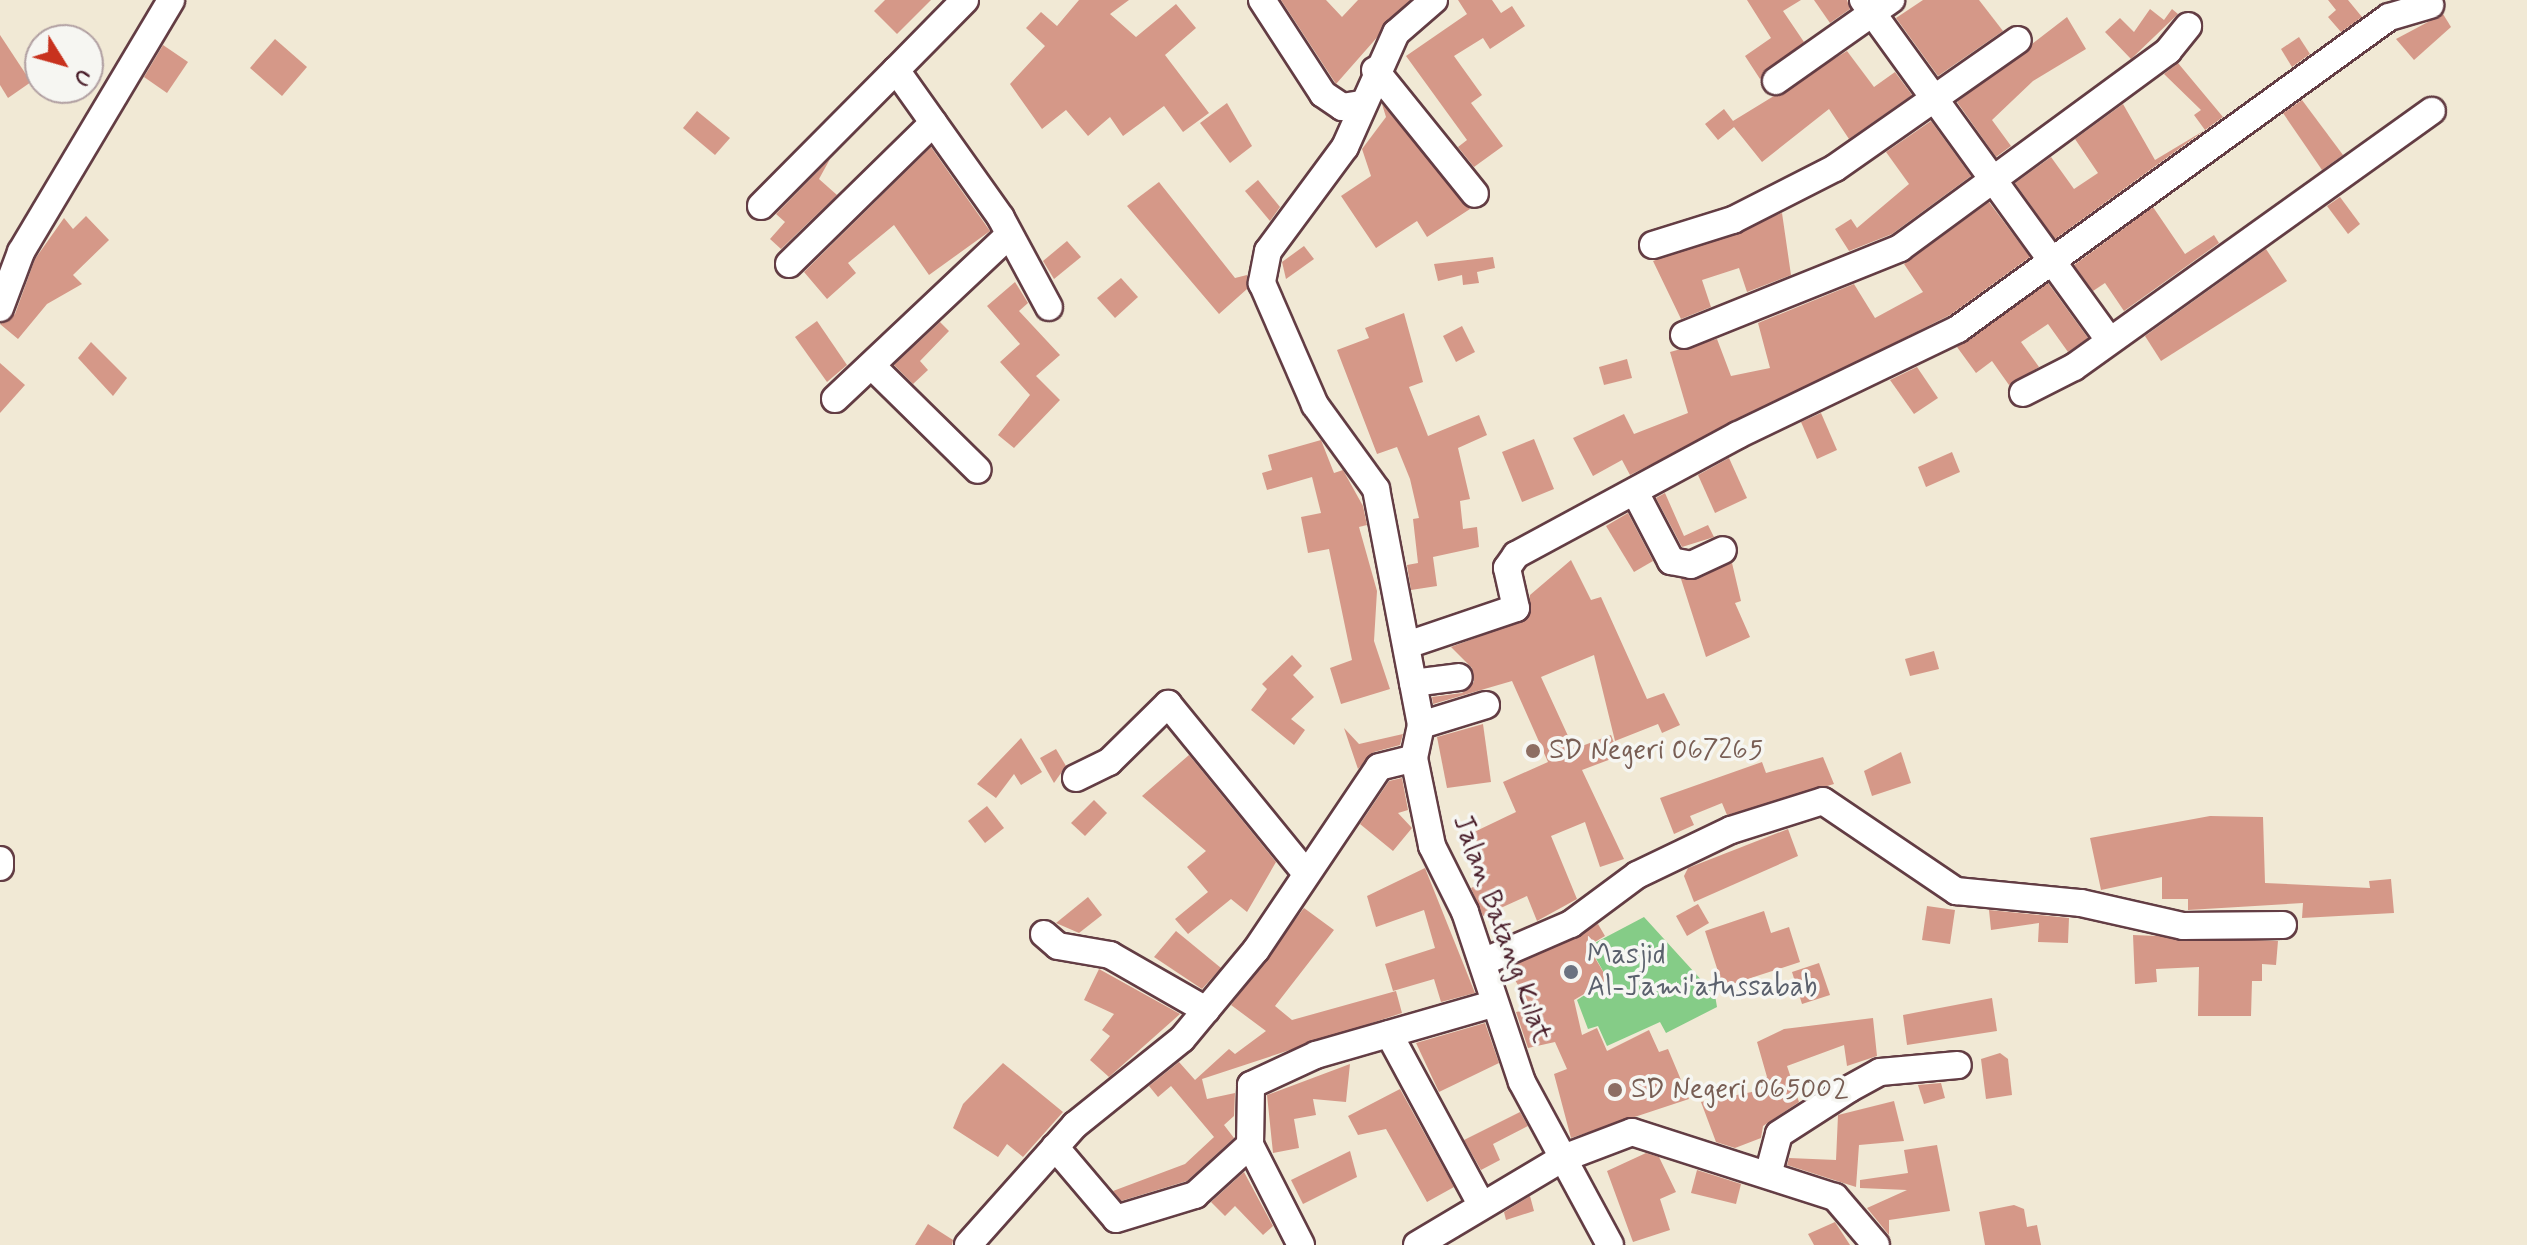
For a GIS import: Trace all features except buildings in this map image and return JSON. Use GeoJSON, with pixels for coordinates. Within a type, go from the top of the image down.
{"type":"FeatureCollection","features":[{"type":"Feature","properties":{"kind":"street"},"geometry":{"type":"LineString","coordinates":[[0,308],[21,252],[171,0]]}},
{"type":"Feature","properties":{"kind":"street"},"geometry":{"type":"LineString","coordinates":[[761,206],[965,0]]}},
{"type":"Feature","properties":{"kind":"street"},"geometry":{"type":"LineString","coordinates":[[1262,0],[1323,94],[1342,107],[1361,104]]}},
{"type":"Feature","properties":{"kind":"street","name":"Jalan Batang Kilat"},"geometry":{"type":"LineString","coordinates":[[1434,0],[1396,33],[1375,70],[1330,170],[1268,251],[1262,283],[1315,405],[1376,489],[1421,725],[1414,758],[1432,846],[1483,962],[1493,1004],[1554,1114],[1561,1159],[1610,1245]]}},
{"type":"Feature","properties":{"kind":"street"},"geometry":{"type":"LineString","coordinates":[[1776,81],[1875,4],[1934,98],[2109,340]]}},
{"type":"Feature","properties":{"kind":"street"},"geometry":{"type":"LineString","coordinates":[[1407,645],[1516,608],[1510,560],[1635,492],[1951,333],[2054,264],[2389,17],[2430,5]]}},
{"type":"Feature","properties":{"kind":"street"},"geometry":{"type":"LineString","coordinates":[[1684,335],[1866,266],[2168,51],[2188,26]]}},
{"type":"Feature","properties":{"kind":"street"},"geometry":{"type":"LineString","coordinates":[[1653,245],[1733,220],[1835,168],[2018,40]]}},
{"type":"Feature","properties":{"kind":"street"},"geometry":{"type":"LineString","coordinates":[[896,70],[1008,236],[1049,307]]}},
{"type":"Feature","properties":{"kind":"street"},"geometry":{"type":"LineString","coordinates":[[1375,70],[1475,194]]}},
{"type":"Feature","properties":{"kind":"street"},"geometry":{"type":"LineString","coordinates":[[2023,393],[2109,340],[2432,111]]}},
{"type":"Feature","properties":{"kind":"street"},"geometry":{"type":"LineString","coordinates":[[789,264],[933,123]]}},
{"type":"Feature","properties":{"kind":"street"},"geometry":{"type":"LineString","coordinates":[[835,399],[1008,236]]}},
{"type":"Feature","properties":{"kind":"street"},"geometry":{"type":"LineString","coordinates":[[872,366],[978,470]]}},
{"type":"Feature","properties":{"kind":"street"},"geometry":{"type":"LineString","coordinates":[[1635,492],[1671,561],[1691,565],[1723,550]]}},
{"type":"Feature","properties":{"kind":"street"},"geometry":{"type":"LineString","coordinates":[[1413,683],[1459,677]]}},
{"type":"Feature","properties":{"kind":"street"},"geometry":{"type":"LineString","coordinates":[[1076,778],[1109,762],[1168,704],[1306,873]]}},
{"type":"Feature","properties":{"kind":"street"},"geometry":{"type":"LineString","coordinates":[[1421,725],[1486,705]]}},
{"type":"Feature","properties":{"kind":"street"},"geometry":{"type":"LineString","coordinates":[[968,1245],[1055,1147],[1206,1010],[1379,767],[1414,758]]}},
{"type":"Feature","properties":{"kind":"street"},"geometry":{"type":"LineString","coordinates":[[1483,962],[1571,924],[1637,875],[1731,830],[1823,801],[1956,891],[2081,903],[2183,926],[2283,925]]}},
{"type":"Feature","properties":{"kind":"street"},"geometry":{"type":"LineString","coordinates":[[0,860],[0,867]]}},
{"type":"Feature","properties":{"kind":"street"},"geometry":{"type":"LineString","coordinates":[[1044,934],[1058,946],[1110,955],[1206,1010]]}},
{"type":"Feature","properties":{"kind":"street"},"geometry":{"type":"LineString","coordinates":[[1301,1245],[1250,1145],[1249,1093],[1258,1078],[1389,1034],[1493,1004]]}},
{"type":"Feature","properties":{"kind":"street"},"geometry":{"type":"LineString","coordinates":[[1389,1034],[1480,1202]]}},
{"type":"Feature","properties":{"kind":"street"},"geometry":{"type":"LineString","coordinates":[[1768,1175],[1779,1134],[1849,1089],[1880,1072],[1958,1065]]}},
{"type":"Feature","properties":{"kind":"street"},"geometry":{"type":"LineString","coordinates":[[1417,1245],[1480,1202],[1561,1159],[1632,1132],[1835,1197],[1876,1245]]}},
{"type":"Feature","properties":{"kind":"street"},"geometry":{"type":"LineString","coordinates":[[1055,1147],[1116,1219],[1195,1195],[1250,1145]]}},
{"type":"Feature","properties":{"kind":"green space"},"geometry":{"type":"Polygon","coordinates":[[[1644,917],[1715,995],[1717,1007],[1666,1033],[1660,1022],[1607,1046],[1598,1026],[1588,1029],[1577,1000],[1608,980],[1589,946],[1644,917]]]}},
{"type":"Feature","properties":{"kind":"place","name":"SD Negeri 067265"},"geometry":{"type":"Point","coordinates":[1533,751]}},
{"type":"Feature","properties":{"kind":"place","name":"Masjid Al-Jami'atussabab"},"geometry":{"type":"Point","coordinates":[1571,972]}},
{"type":"Feature","properties":{"kind":"place","name":"SD Negeri 065002"},"geometry":{"type":"Point","coordinates":[1615,1090]}}]}
